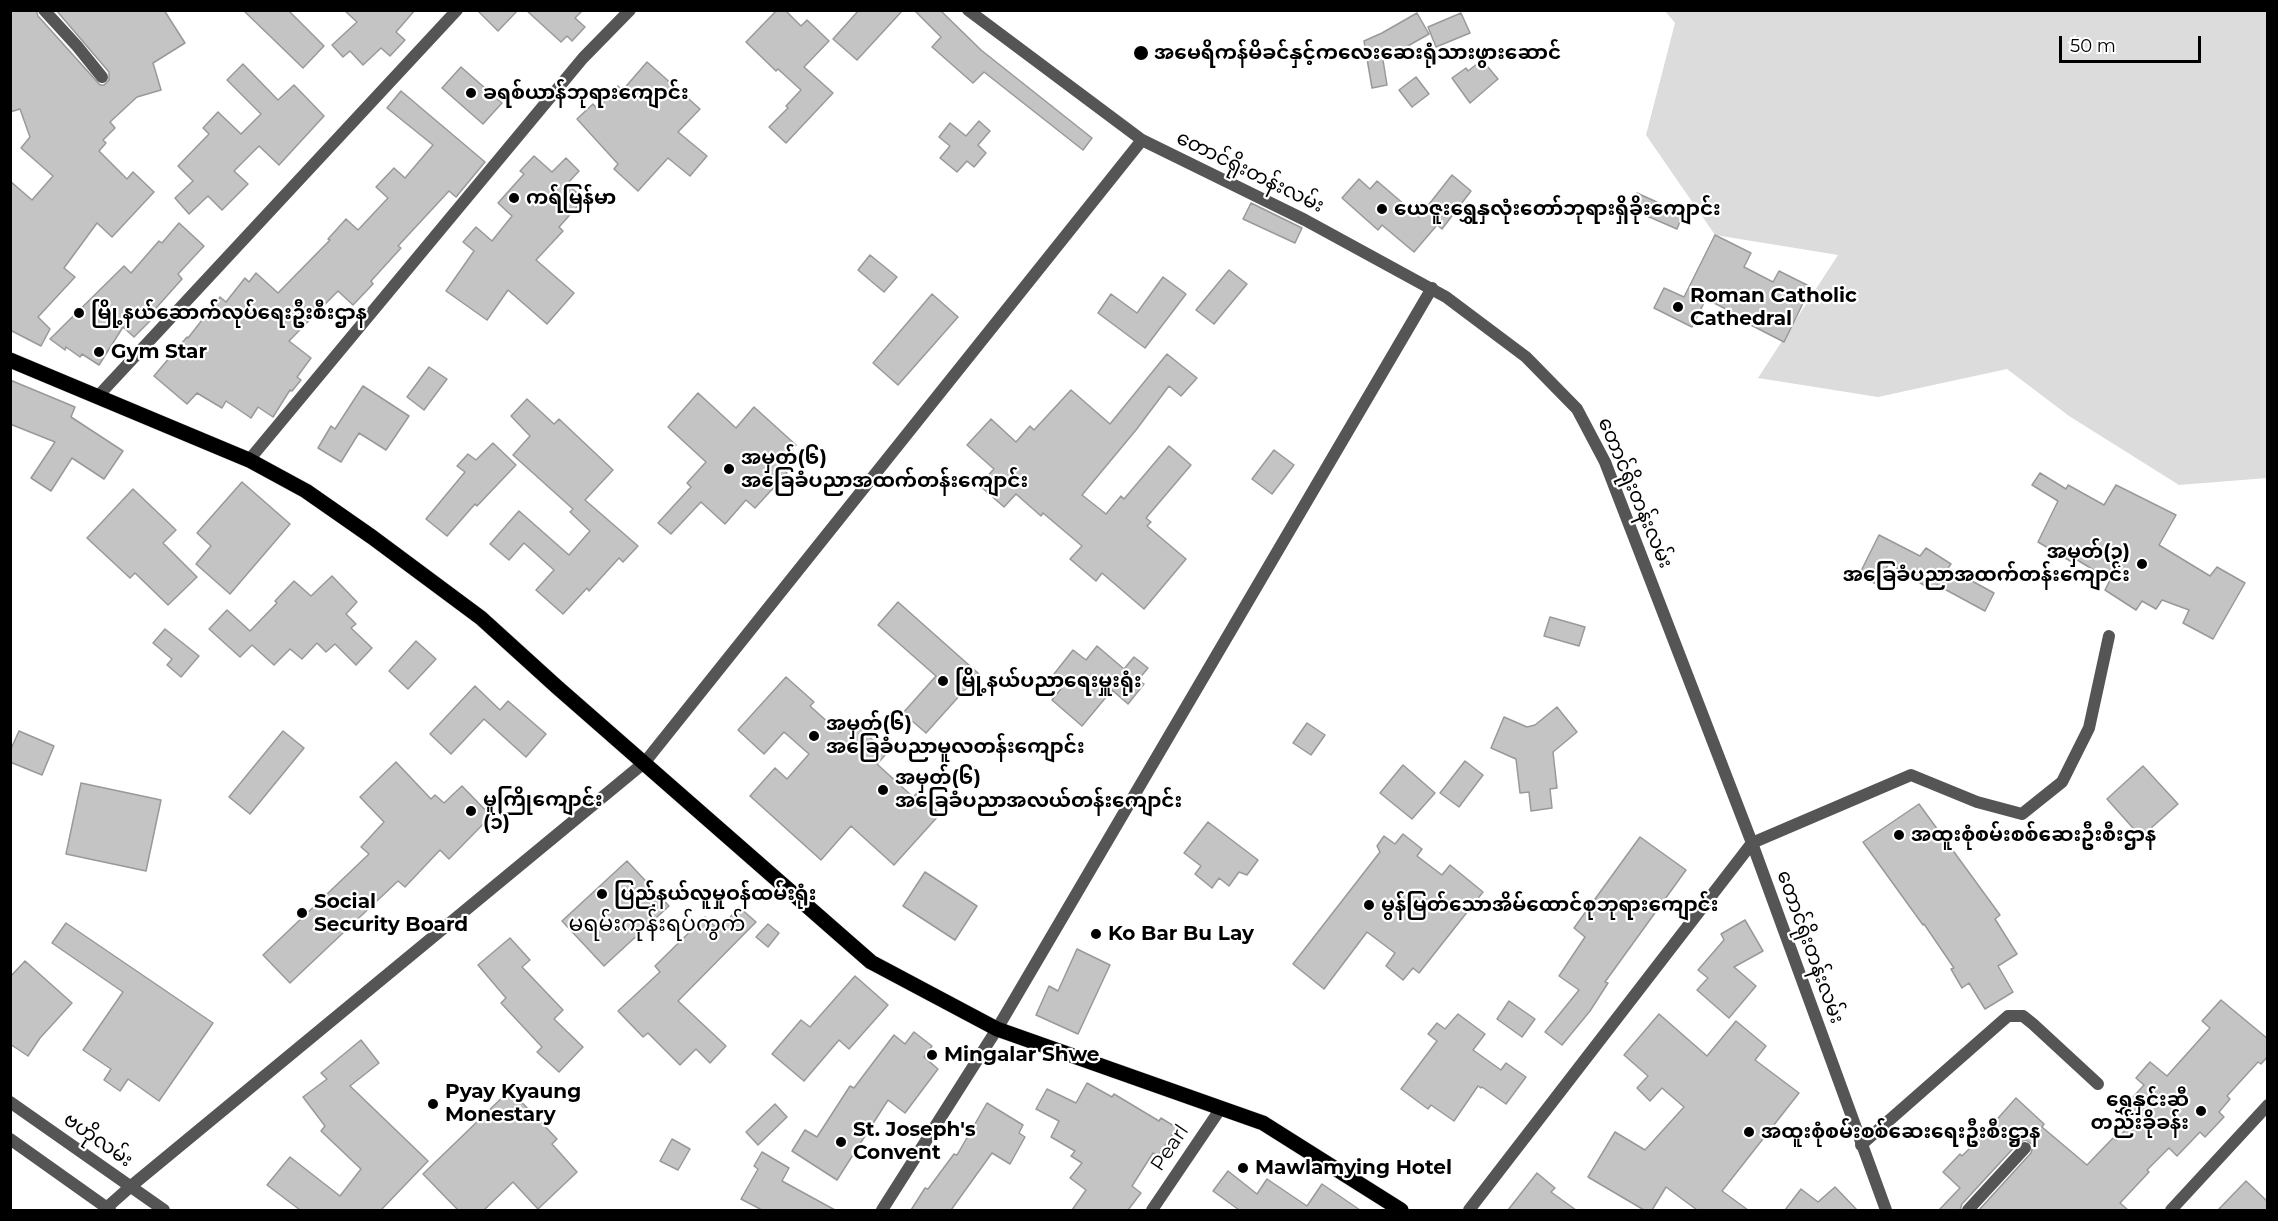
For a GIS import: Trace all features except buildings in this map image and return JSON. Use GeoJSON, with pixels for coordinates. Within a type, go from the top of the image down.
{"type":"FeatureCollection","features":[{"type":"Feature","properties":{"kind":"main road"},"geometry":{"type":"LineString","coordinates":[[10,360],[99,395],[249,460],[306,491],[372,537],[481,618],[871,962],[997,1029],[1263,1123],[1401,1210]]}},
{"type":"Feature","properties":{"kind":"street"},"geometry":{"type":"LineString","coordinates":[[44,10],[77,45],[102,77]]}},
{"type":"Feature","properties":{"kind":"street"},"geometry":{"type":"LineString","coordinates":[[99,395],[457,10]]}},
{"type":"Feature","properties":{"kind":"street"},"geometry":{"type":"LineString","coordinates":[[249,460],[583,58],[630,10]]}},
{"type":"Feature","properties":{"kind":"street","name":"တောင်ရိုးတန်းလမ်း"},"geometry":{"type":"LineString","coordinates":[[968,10],[1142,140],[1305,220],[1432,288],[1526,357],[1577,409],[1605,462],[1752,843],[1886,1210]]}},
{"type":"Feature","properties":{"kind":"street"},"geometry":{"type":"LineString","coordinates":[[10,1139],[107,1210],[130,1187],[645,762],[1142,140]]}},
{"type":"Feature","properties":{"kind":"street"},"geometry":{"type":"LineString","coordinates":[[882,1210],[997,1029],[1432,288]]}},
{"type":"Feature","properties":{"kind":"street"},"geometry":{"type":"LineString","coordinates":[[1469,1210],[1752,843],[1911,775],[1977,802],[2022,814],[2062,782],[2089,728],[2109,636]]}},
{"type":"Feature","properties":{"kind":"street"},"geometry":{"type":"LineString","coordinates":[[1861,1145],[2008,1016],[2023,1016],[2034,1024],[2098,1084]]}},
{"type":"Feature","properties":{"kind":"street","name":"ဗဟိုလမ်း"},"geometry":{"type":"LineString","coordinates":[[10,1102],[164,1210]]}},
{"type":"Feature","properties":{"kind":"street"},"geometry":{"type":"LineString","coordinates":[[2171,1210],[2268,1105]]}},
{"type":"Feature","properties":{"kind":"street","name":"Pearl"},"geometry":{"type":"LineString","coordinates":[[1152,1210],[1221,1108]]}},
{"type":"Feature","properties":{"kind":"street"},"geometry":{"type":"LineString","coordinates":[[1968,1210],[2025,1149]]}},
{"type":"Feature","properties":{"kind":"shaded area"},"geometry":{"type":"Polygon","coordinates":[[[1665,11],[2267,11],[2267,478],[2179,485],[2069,416],[2007,369],[1878,397],[1758,378],[1838,255],[1715,235],[1646,135],[1675,23],[1665,11]]]}},
{"type":"Feature","properties":{"kind":"place","name":"အမေရိကန်မိခင်နှင့်ကလေးဆေးရုံသားဖွားဆောင်"},"geometry":{"type":"Point","coordinates":[1141,53]}},
{"type":"Feature","properties":{"kind":"place","name":"ခရစ်ယာန်ဘုရားကျောင်း"},"geometry":{"type":"Point","coordinates":[471,93]}},
{"type":"Feature","properties":{"kind":"place","name":"ကရ်မြန်မာ"},"geometry":{"type":"Point","coordinates":[514,198]}},
{"type":"Feature","properties":{"kind":"place","name":"ယေဇူးရွှေနှလုံးတော်ဘုရားရှိခိုးကျောင်း"},"geometry":{"type":"Point","coordinates":[1382,209]}},
{"type":"Feature","properties":{"kind":"place","name":"Roman Catholic Cathedral"},"geometry":{"type":"Point","coordinates":[1678,307]}},
{"type":"Feature","properties":{"kind":"place","name":"မြို့နယ်ဆောက်လုပ်ရေးဦးစီးဌာန"},"geometry":{"type":"Point","coordinates":[79,313]}},
{"type":"Feature","properties":{"kind":"place","name":"Gym Star"},"geometry":{"type":"Point","coordinates":[99,352]}},
{"type":"Feature","properties":{"kind":"place","name":"အမှတ်(၆) အခြေခံပညာအထက်တန်းကျောင်း"},"geometry":{"type":"Point","coordinates":[729,469]}},
{"type":"Feature","properties":{"kind":"place","name":"အမှတ်(၃) အခြေခံပညာအထက်တန်းကျောင်း"},"geometry":{"type":"Point","coordinates":[2142,564]}},
{"type":"Feature","properties":{"kind":"place","name":"မြို့နယ်ပညာရေးမှူးရုံး"},"geometry":{"type":"Point","coordinates":[943,681]}},
{"type":"Feature","properties":{"kind":"place","name":"အမှတ်(၆) အခြေခံပညာမူလတန်းကျောင်း"},"geometry":{"type":"Point","coordinates":[814,736]}},
{"type":"Feature","properties":{"kind":"place","name":"အမှတ်(၆) အခြေခံပညာအလယ်တန်းကျောင်း"},"geometry":{"type":"Point","coordinates":[883,790]}},
{"type":"Feature","properties":{"kind":"place","name":"မူကြိုကျောင်း (၁)"},"geometry":{"type":"Point","coordinates":[471,811]}},
{"type":"Feature","properties":{"kind":"place","name":"အထူးစုံစမ်းစစ်ဆေးဦးစီးဌာန"},"geometry":{"type":"Point","coordinates":[1899,835]}},
{"type":"Feature","properties":{"kind":"place","name":"ပြည်နယ်လူမှုဝန်ထမ်းရုံး"},"geometry":{"type":"Point","coordinates":[602,894]}},
{"type":"Feature","properties":{"kind":"place","name":"မွန်မြတ်သောအိမ်ထောင်စုဘုရားကျောင်း"},"geometry":{"type":"Point","coordinates":[1369,905]}},
{"type":"Feature","properties":{"kind":"place","name":"Social Security Board"},"geometry":{"type":"Point","coordinates":[302,913]}},
{"type":"Feature","properties":{"kind":"place","name":"Ko Bar Bu Lay"},"geometry":{"type":"Point","coordinates":[1096,934]}},
{"type":"Feature","properties":{"kind":"place","name":"Mingalar Shwe"},"geometry":{"type":"Point","coordinates":[932,1055]}},
{"type":"Feature","properties":{"kind":"place","name":"Pyay Kyaung Monestary"},"geometry":{"type":"Point","coordinates":[433,1104]}},
{"type":"Feature","properties":{"kind":"place","name":"ရွှေနှင်းဆီ တည်းခိုခန်း"},"geometry":{"type":"Point","coordinates":[2201,1111]}},
{"type":"Feature","properties":{"kind":"place","name":"အထူးစုံစမ်းစစ်ဆေးရေးဦးစီးဋ္ဌာန"},"geometry":{"type":"Point","coordinates":[1749,1132]}},
{"type":"Feature","properties":{"kind":"place","name":"St. Joseph's Convent"},"geometry":{"type":"Point","coordinates":[841,1142]}},
{"type":"Feature","properties":{"kind":"place","name":"Mawlamying Hotel"},"geometry":{"type":"Point","coordinates":[1243,1168]}},
{"type":"Feature","properties":{"kind":"district","name":"မရမ်းကုန်းရပ်ကွက်"},"geometry":{"type":"Point","coordinates":[657,925]}}]}
